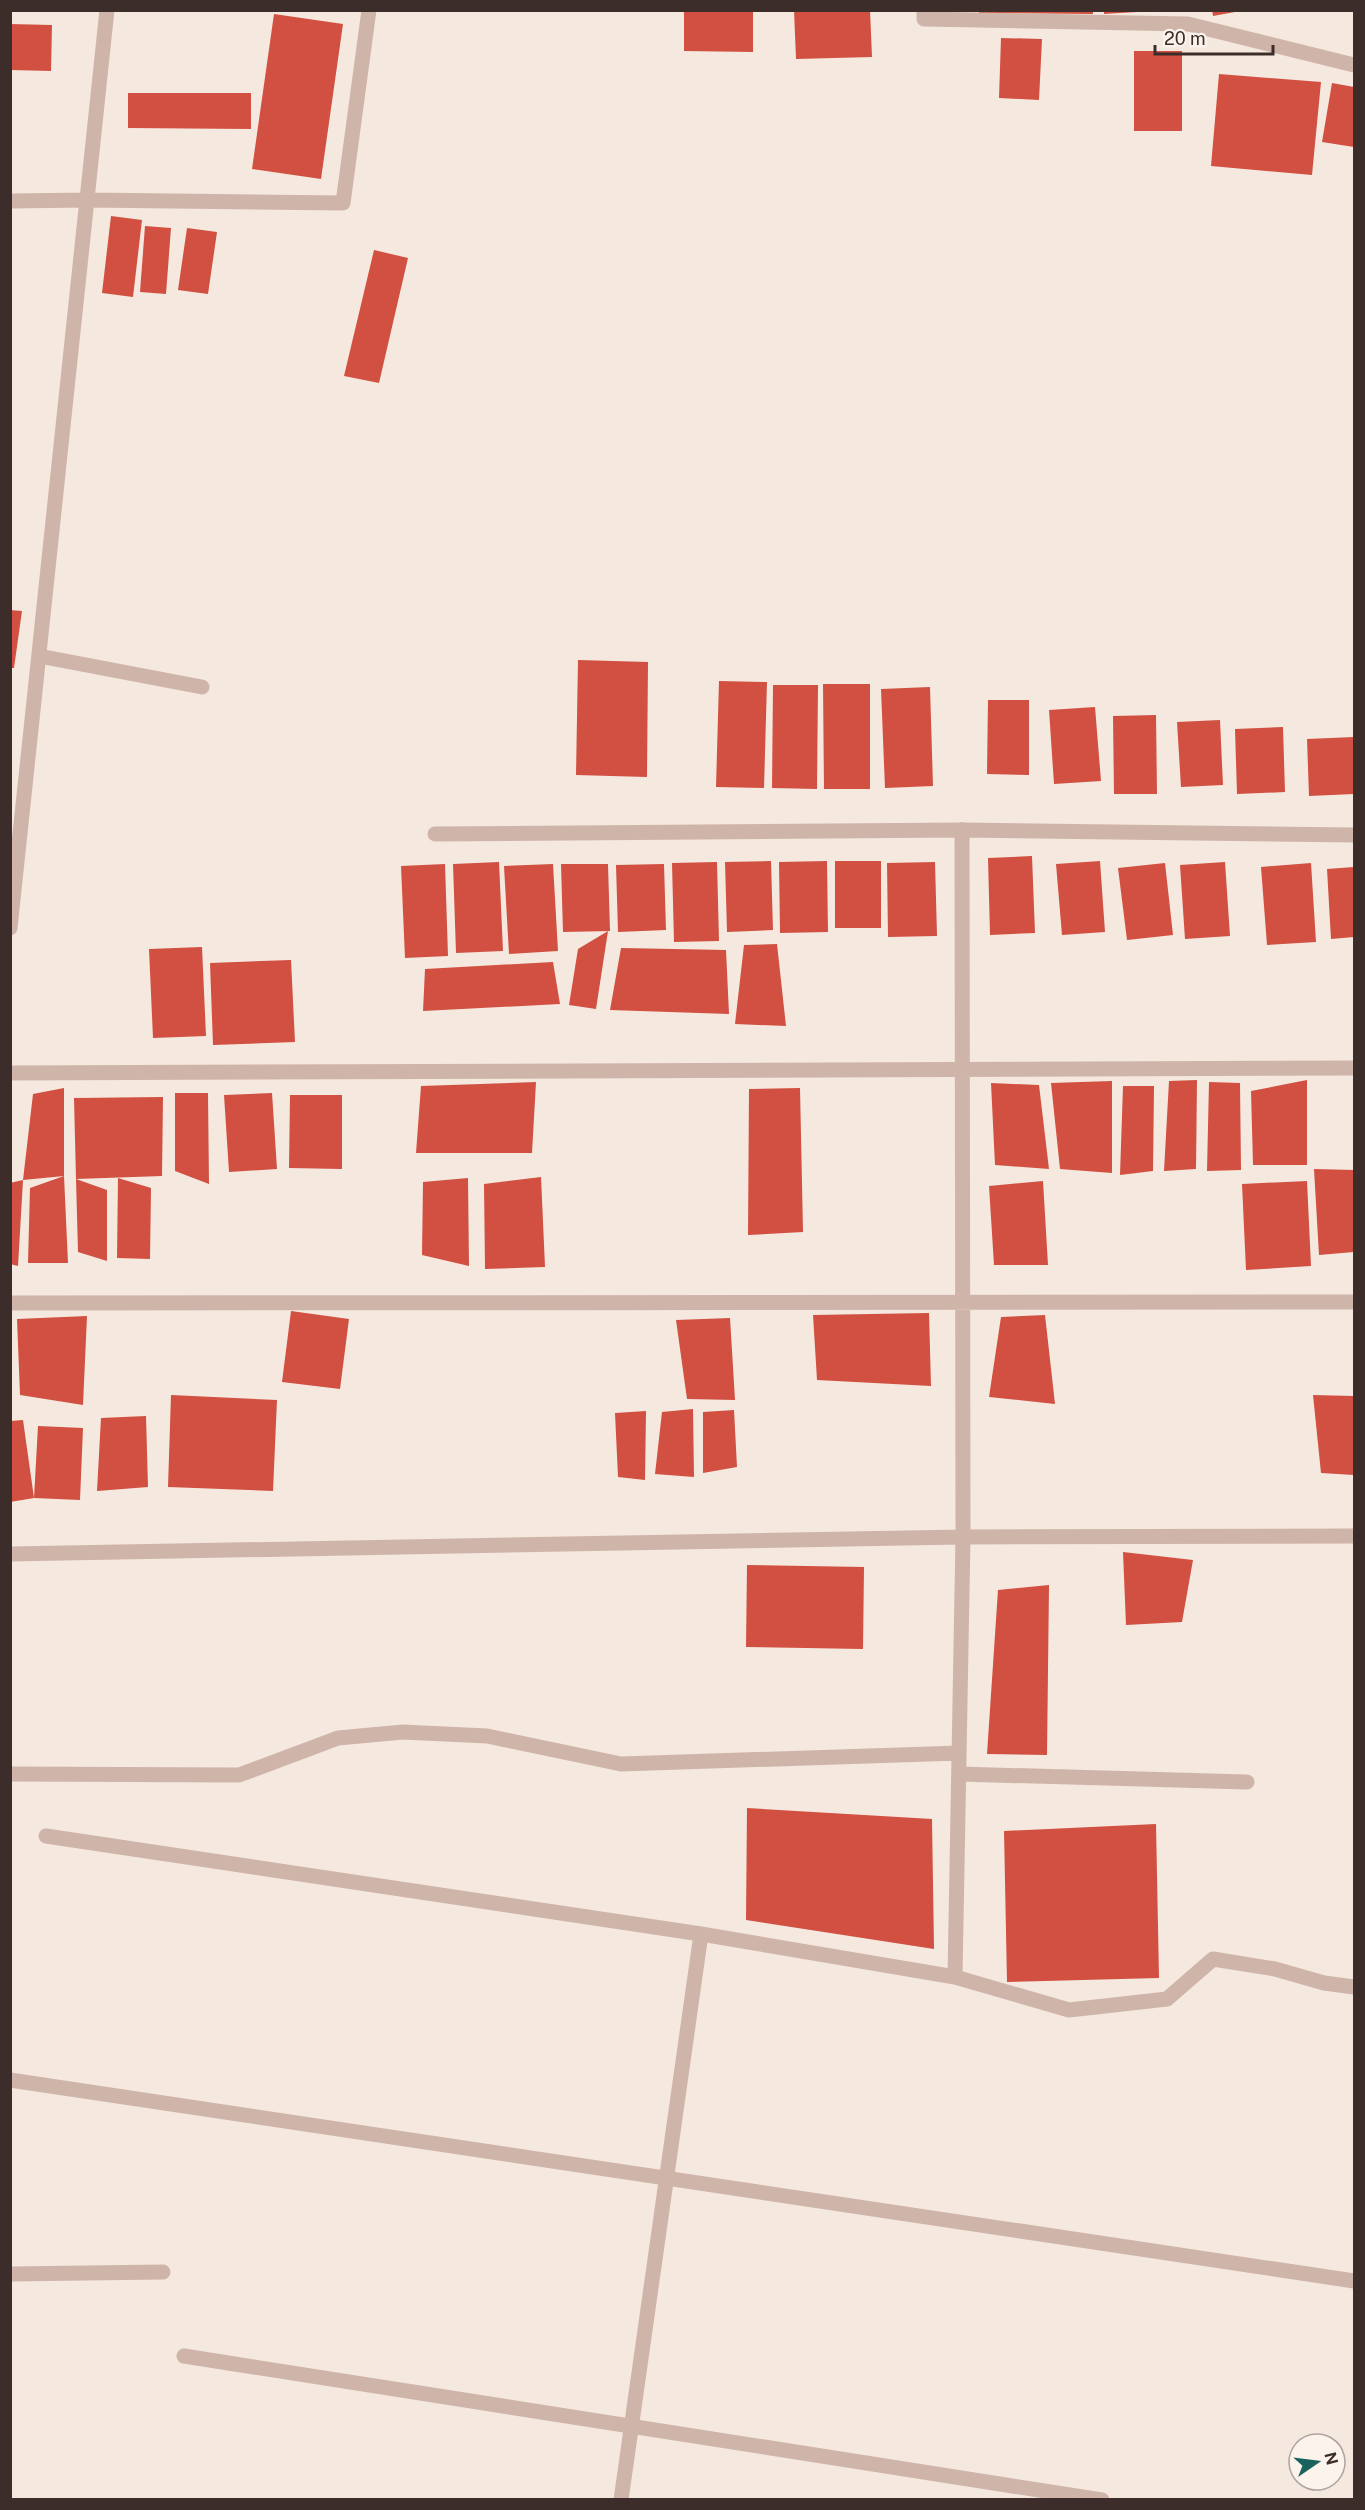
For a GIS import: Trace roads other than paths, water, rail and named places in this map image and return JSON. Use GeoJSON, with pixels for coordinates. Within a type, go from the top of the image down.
{"type":"FeatureCollection","features":[{"type":"Feature","properties":{"kind":"street"},"geometry":{"type":"LineString","coordinates":[[10,928],[107,10]]}},
{"type":"Feature","properties":{"kind":"street"},"geometry":{"type":"LineString","coordinates":[[10,201],[343,203],[369,10]]}},
{"type":"Feature","properties":{"kind":"street"},"geometry":{"type":"LineString","coordinates":[[924,10],[924,19],[1188,17],[1354,65]]}},
{"type":"Feature","properties":{"kind":"street"},"geometry":{"type":"LineString","coordinates":[[39,656],[202,687]]}},
{"type":"Feature","properties":{"kind":"street"},"geometry":{"type":"LineString","coordinates":[[956,1977],[963,1537],[962,830]]}},
{"type":"Feature","properties":{"kind":"street"},"geometry":{"type":"LineString","coordinates":[[435,834],[962,830],[1354,835]]}},
{"type":"Feature","properties":{"kind":"street"},"geometry":{"type":"LineString","coordinates":[[10,1073],[1354,1068]]}},
{"type":"Feature","properties":{"kind":"street"},"geometry":{"type":"LineString","coordinates":[[10,1304],[1354,1302]]}},
{"type":"Feature","properties":{"kind":"street"},"geometry":{"type":"LineString","coordinates":[[10,1554],[963,1537],[1354,1536]]}},
{"type":"Feature","properties":{"kind":"street"},"geometry":{"type":"LineString","coordinates":[[10,1774],[239,1775],[338,1738],[403,1732],[487,1736],[621,1764],[959,1753]]}},
{"type":"Feature","properties":{"kind":"street"},"geometry":{"type":"LineString","coordinates":[[959,1774],[1247,1782]]}},
{"type":"Feature","properties":{"kind":"street"},"geometry":{"type":"LineString","coordinates":[[46,1836],[701,1934],[956,1977],[1069,2010],[1167,1999],[1212,1959],[1275,1969],[1324,1983],[1354,1987]]}},
{"type":"Feature","properties":{"kind":"street"},"geometry":{"type":"LineString","coordinates":[[621,2499],[701,1934]]}},
{"type":"Feature","properties":{"kind":"street"},"geometry":{"type":"LineString","coordinates":[[10,2080],[1354,2281]]}},
{"type":"Feature","properties":{"kind":"street"},"geometry":{"type":"LineString","coordinates":[[10,2274],[163,2272]]}},
{"type":"Feature","properties":{"kind":"street"},"geometry":{"type":"LineString","coordinates":[[184,2356],[1102,2499]]}}]}
